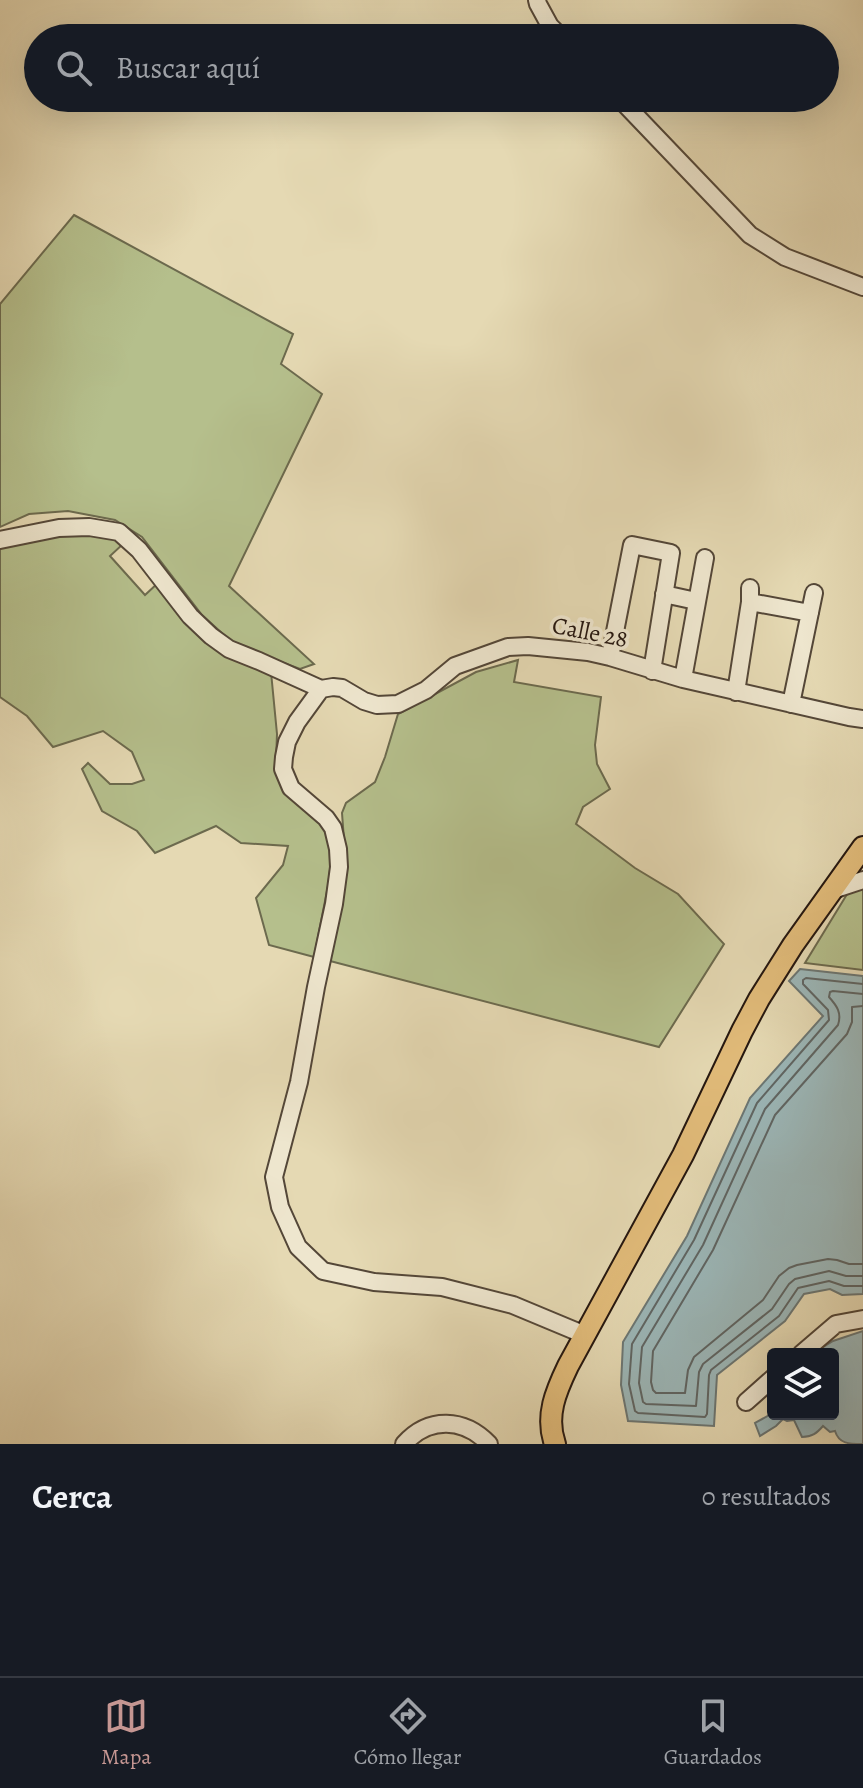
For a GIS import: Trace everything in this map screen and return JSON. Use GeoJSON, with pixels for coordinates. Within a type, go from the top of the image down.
{"type":"FeatureCollection","features":[{"type":"Feature","properties":{"kind":"main road"},"geometry":{"type":"LineString","coordinates":[[555,1444],[550,1422],[561,1381],[683,1155],[742,1031],[793,945],[863,847]]}},
{"type":"Feature","properties":{"kind":"street"},"geometry":{"type":"LineString","coordinates":[[537,0],[549,24]]}},
{"type":"Feature","properties":{"kind":"street"},"geometry":{"type":"LineString","coordinates":[[632,112],[750,235],[785,257],[863,287]]}},
{"type":"Feature","properties":{"kind":"street","name":"Calle 28"},"geometry":{"type":"LineString","coordinates":[[0,540],[59,528],[89,527],[119,532],[139,550],[190,616],[229,649],[321,689],[342,688],[377,705],[398,704],[426,690],[455,666],[508,647],[528,646],[588,652],[736,692],[863,719]]}},
{"type":"Feature","properties":{"kind":"street"},"geometry":{"type":"LineString","coordinates":[[610,657],[632,545],[671,553],[652,671]]}},
{"type":"Feature","properties":{"kind":"street"},"geometry":{"type":"LineString","coordinates":[[683,679],[705,558]]}},
{"type":"Feature","properties":{"kind":"street"},"geometry":{"type":"LineString","coordinates":[[791,704],[814,593]]}},
{"type":"Feature","properties":{"kind":"street"},"geometry":{"type":"LineString","coordinates":[[664,594],[696,601]]}},
{"type":"Feature","properties":{"kind":"street"},"geometry":{"type":"LineString","coordinates":[[736,692],[750,595],[810,613]]}},
{"type":"Feature","properties":{"kind":"street"},"geometry":{"type":"LineString","coordinates":[[321,689],[287,742],[283,769],[291,788],[326,818],[333,828],[337,838],[339,867],[299,1082],[274,1177],[280,1207],[298,1247],[323,1271],[374,1282],[442,1287],[513,1305],[585,1335]]}},
{"type":"Feature","properties":{"kind":"street"},"geometry":{"type":"LineString","coordinates":[[833,890],[863,880]]}},
{"type":"Feature","properties":{"kind":"street"},"geometry":{"type":"LineString","coordinates":[[808,1348],[836,1324],[863,1319]]}},
{"type":"Feature","properties":{"kind":"street"},"geometry":{"type":"LineString","coordinates":[[746,1402],[767,1383]]}},
{"type":"Feature","properties":{"kind":"street"},"geometry":{"type":"LineString","coordinates":[[404,1444],[425,1427],[443,1423],[479,1433],[489,1444]]}},
{"type":"Feature","properties":{"kind":"green space"},"geometry":{"type":"Polygon","coordinates":[[[74,215],[293,334],[281,364],[322,394],[229,586],[314,664],[300,669],[234,644],[202,615],[142,537],[115,520],[68,511],[29,514],[0,527],[0,304],[74,215]]]}},
{"type":"Feature","properties":{"kind":"green space"},"geometry":{"type":"Polygon","coordinates":[[[50,536],[109,536],[123,544],[110,556],[145,595],[159,582],[182,616],[271,672],[277,734],[276,760],[325,826],[333,845],[314,957],[269,945],[256,898],[283,865],[288,846],[241,843],[216,826],[155,853],[137,831],[102,811],[82,769],[88,763],[110,784],[132,784],[144,780],[132,752],[103,731],[53,747],[27,716],[0,697],[0,548],[50,536]]]}},
{"type":"Feature","properties":{"kind":"green space"},"geometry":{"type":"Polygon","coordinates":[[[518,660],[514,682],[601,697],[595,745],[597,764],[610,789],[583,807],[576,824],[635,868],[678,894],[724,944],[659,1047],[330,961],[344,840],[342,813],[346,803],[375,782],[398,714],[476,672],[518,660]]]}},
{"type":"Feature","properties":{"kind":"green space"},"geometry":{"type":"Polygon","coordinates":[[[863,872],[863,970],[805,963],[860,873],[863,872]]]}},
{"type":"Feature","properties":{"kind":"water"},"geometry":{"type":"Polygon","coordinates":[[[800,969],[863,976],[863,1294],[842,1295],[830,1289],[804,1294],[785,1321],[717,1375],[714,1426],[628,1421],[621,1385],[623,1342],[687,1236],[750,1098],[823,1016],[789,981],[800,969]]]}},
{"type":"Feature","properties":{"kind":"water"},"geometry":{"type":"Polygon","coordinates":[[[863,1331],[863,1444],[845,1442],[839,1439],[835,1431],[830,1432],[823,1426],[814,1434],[802,1437],[794,1420],[839,1420],[839,1348],[822,1348],[863,1331]]]}},
{"type":"Feature","properties":{"kind":"water"},"geometry":{"type":"Polygon","coordinates":[[[767,1416],[767,1420],[782,1420],[760,1436],[755,1423],[767,1416]]]}}]}
